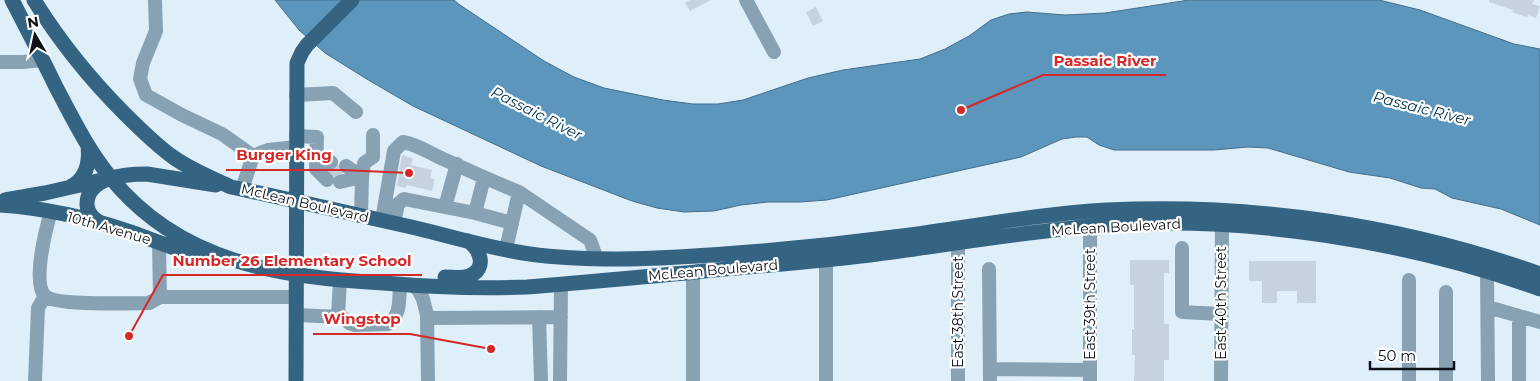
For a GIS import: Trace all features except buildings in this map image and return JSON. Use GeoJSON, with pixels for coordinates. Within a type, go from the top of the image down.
{"type":"FeatureCollection","features":[{"type":"Feature","properties":{"kind":"main road","name":"McLean Boulevard"},"geometry":{"type":"LineString","coordinates":[[34,0],[52,28],[85,71],[110,98],[144,133],[174,158],[192,169],[237,188],[506,249],[556,257],[598,259],[682,257],[905,236],[1075,213],[1108,210],[1191,209],[1270,214],[1353,225],[1443,244],[1540,274]]}},
{"type":"Feature","properties":{"kind":"main road"},"geometry":{"type":"LineString","coordinates":[[296,381],[296,63],[307,44],[352,0]]}},
{"type":"Feature","properties":{"kind":"main road","name":"McLean Boulevard"},"geometry":{"type":"LineString","coordinates":[[11,1],[88,146],[111,178],[136,205],[168,230],[206,250],[246,264],[296,275],[407,285],[492,288],[561,284],[826,260],[1029,232],[1090,226],[1151,224],[1222,226],[1291,231],[1351,239],[1440,258],[1540,289]]}},
{"type":"Feature","properties":{"kind":"main road"},"geometry":{"type":"LineString","coordinates":[[70,188],[78,183],[86,171],[89,155],[88,146]]}},
{"type":"Feature","properties":{"kind":"main road","name":"10th Avenue"},"geometry":{"type":"LineString","coordinates":[[0,200],[45,193],[136,174],[147,174],[237,188]]}},
{"type":"Feature","properties":{"kind":"main road"},"geometry":{"type":"LineString","coordinates":[[107,225],[92,218],[88,213],[88,200],[95,187],[111,178]]}},
{"type":"Feature","properties":{"kind":"main road","name":"10th Avenue"},"geometry":{"type":"LineString","coordinates":[[0,205],[51,212],[107,225],[197,256],[246,264]]}},
{"type":"Feature","properties":{"kind":"main road"},"geometry":{"type":"LineString","coordinates":[[296,275],[365,272],[468,277],[478,269],[481,257],[475,245],[468,241]]}},
{"type":"Feature","properties":{"kind":"street"},"geometry":{"type":"LineString","coordinates":[[155,0],[156,31],[143,63],[140,79],[146,95],[222,134],[253,156]]}},
{"type":"Feature","properties":{"kind":"street"},"geometry":{"type":"LineString","coordinates":[[746,0],[774,52]]}},
{"type":"Feature","properties":{"kind":"street"},"geometry":{"type":"LineString","coordinates":[[0,62],[42,60]]}},
{"type":"Feature","properties":{"kind":"street"},"geometry":{"type":"LineString","coordinates":[[296,95],[333,93],[356,112]]}},
{"type":"Feature","properties":{"kind":"street"},"geometry":{"type":"LineString","coordinates":[[361,216],[362,176],[364,163],[373,157],[373,135]]}},
{"type":"Feature","properties":{"kind":"street"},"geometry":{"type":"LineString","coordinates":[[237,188],[253,156],[317,137],[333,172]]}},
{"type":"Feature","properties":{"kind":"street"},"geometry":{"type":"LineString","coordinates":[[388,222],[394,150],[404,142],[417,145],[484,178],[519,192],[590,240],[598,259]]}},
{"type":"Feature","properties":{"kind":"street"},"geometry":{"type":"LineString","coordinates":[[446,207],[457,164]]}},
{"type":"Feature","properties":{"kind":"street"},"geometry":{"type":"LineString","coordinates":[[296,172],[333,172],[362,176]]}},
{"type":"Feature","properties":{"kind":"street"},"geometry":{"type":"LineString","coordinates":[[475,213],[484,178]]}},
{"type":"Feature","properties":{"kind":"street"},"geometry":{"type":"LineString","coordinates":[[506,249],[519,192]]}},
{"type":"Feature","properties":{"kind":"street"},"geometry":{"type":"LineString","coordinates":[[388,222],[398,204],[404,199],[475,213],[512,223]]}},
{"type":"Feature","properties":{"kind":"street"},"geometry":{"type":"LineString","coordinates":[[51,212],[45,233],[40,274],[40,285],[45,296],[51,299],[70,302],[149,303],[160,296],[296,296]]}},
{"type":"Feature","properties":{"kind":"street","name":"East 39th Street"},"geometry":{"type":"LineString","coordinates":[[1090,226],[1090,376]]}},
{"type":"Feature","properties":{"kind":"street","name":"East 40th Street"},"geometry":{"type":"LineString","coordinates":[[1221,381],[1222,226]]}},
{"type":"Feature","properties":{"kind":"street"},"geometry":{"type":"LineString","coordinates":[[159,242],[160,296]]}},
{"type":"Feature","properties":{"kind":"street","name":"East 38th Street"},"geometry":{"type":"LineString","coordinates":[[958,243],[958,381]]}},
{"type":"Feature","properties":{"kind":"street"},"geometry":{"type":"LineString","coordinates":[[1182,248],[1182,312],[1221,314]]}},
{"type":"Feature","properties":{"kind":"street"},"geometry":{"type":"LineString","coordinates":[[826,260],[826,381]]}},
{"type":"Feature","properties":{"kind":"street"},"geometry":{"type":"LineString","coordinates":[[989,269],[990,375],[1090,376]]}},
{"type":"Feature","properties":{"kind":"street"},"geometry":{"type":"LineString","coordinates":[[693,272],[693,381]]}},
{"type":"Feature","properties":{"kind":"street"},"geometry":{"type":"LineString","coordinates":[[1488,272],[1488,381]]}},
{"type":"Feature","properties":{"kind":"street"},"geometry":{"type":"LineString","coordinates":[[338,316],[340,280]]}},
{"type":"Feature","properties":{"kind":"street"},"geometry":{"type":"LineString","coordinates":[[1409,280],[1409,381]]}},
{"type":"Feature","properties":{"kind":"street"},"geometry":{"type":"LineString","coordinates":[[560,381],[561,284]]}},
{"type":"Feature","properties":{"kind":"street"},"geometry":{"type":"LineString","coordinates":[[296,315],[342,316],[349,323],[388,324],[396,316],[407,285],[423,299],[426,306],[428,381]]}},
{"type":"Feature","properties":{"kind":"street"},"geometry":{"type":"LineString","coordinates":[[1446,292],[1446,381]]}},
{"type":"Feature","properties":{"kind":"street"},"geometry":{"type":"LineString","coordinates":[[34,381],[38,308],[45,296]]}},
{"type":"Feature","properties":{"kind":"street"},"geometry":{"type":"LineString","coordinates":[[1488,307],[1540,322]]}},
{"type":"Feature","properties":{"kind":"street"},"geometry":{"type":"LineString","coordinates":[[1519,316],[1519,381]]}},
{"type":"Feature","properties":{"kind":"street"},"geometry":{"type":"LineString","coordinates":[[539,317],[541,381]]}},
{"type":"Feature","properties":{"kind":"street"},"geometry":{"type":"LineString","coordinates":[[427,318],[561,317]]}},
{"type":"Feature","properties":{"kind":"water"},"geometry":{"type":"Polygon","coordinates":[[[275,0],[454,0],[544,61],[574,77],[604,88],[663,100],[693,104],[718,104],[743,100],[808,78],[843,70],[920,59],[945,49],[969,36],[991,20],[1009,14],[1027,12],[1065,15],[1105,13],[1189,0],[1379,0],[1420,10],[1514,44],[1540,49],[1540,225],[1501,209],[1452,198],[1435,189],[1421,188],[1390,178],[1349,172],[1268,148],[1114,150],[1099,145],[1087,137],[1062,139],[1021,157],[827,200],[768,202],[714,211],[684,212],[657,208],[632,201],[541,166],[413,106],[325,53],[299,30],[275,0]]]}},
{"type":"Feature","properties":{"kind":"tunnel"},"geometry":{"type":"LineString","coordinates":[[329,170],[344,173]]}},
{"type":"Feature","properties":{"kind":"place","name":"Passaic River"},"geometry":{"type":"Point","coordinates":[961,110]}},
{"type":"Feature","properties":{"kind":"place","name":"Burger King"},"geometry":{"type":"Point","coordinates":[409,173]}},
{"type":"Feature","properties":{"kind":"place","name":"Number 26 Elementary School"},"geometry":{"type":"Point","coordinates":[129,336]}},
{"type":"Feature","properties":{"kind":"place","name":"Wingstop"},"geometry":{"type":"Point","coordinates":[491,349]}}]}
